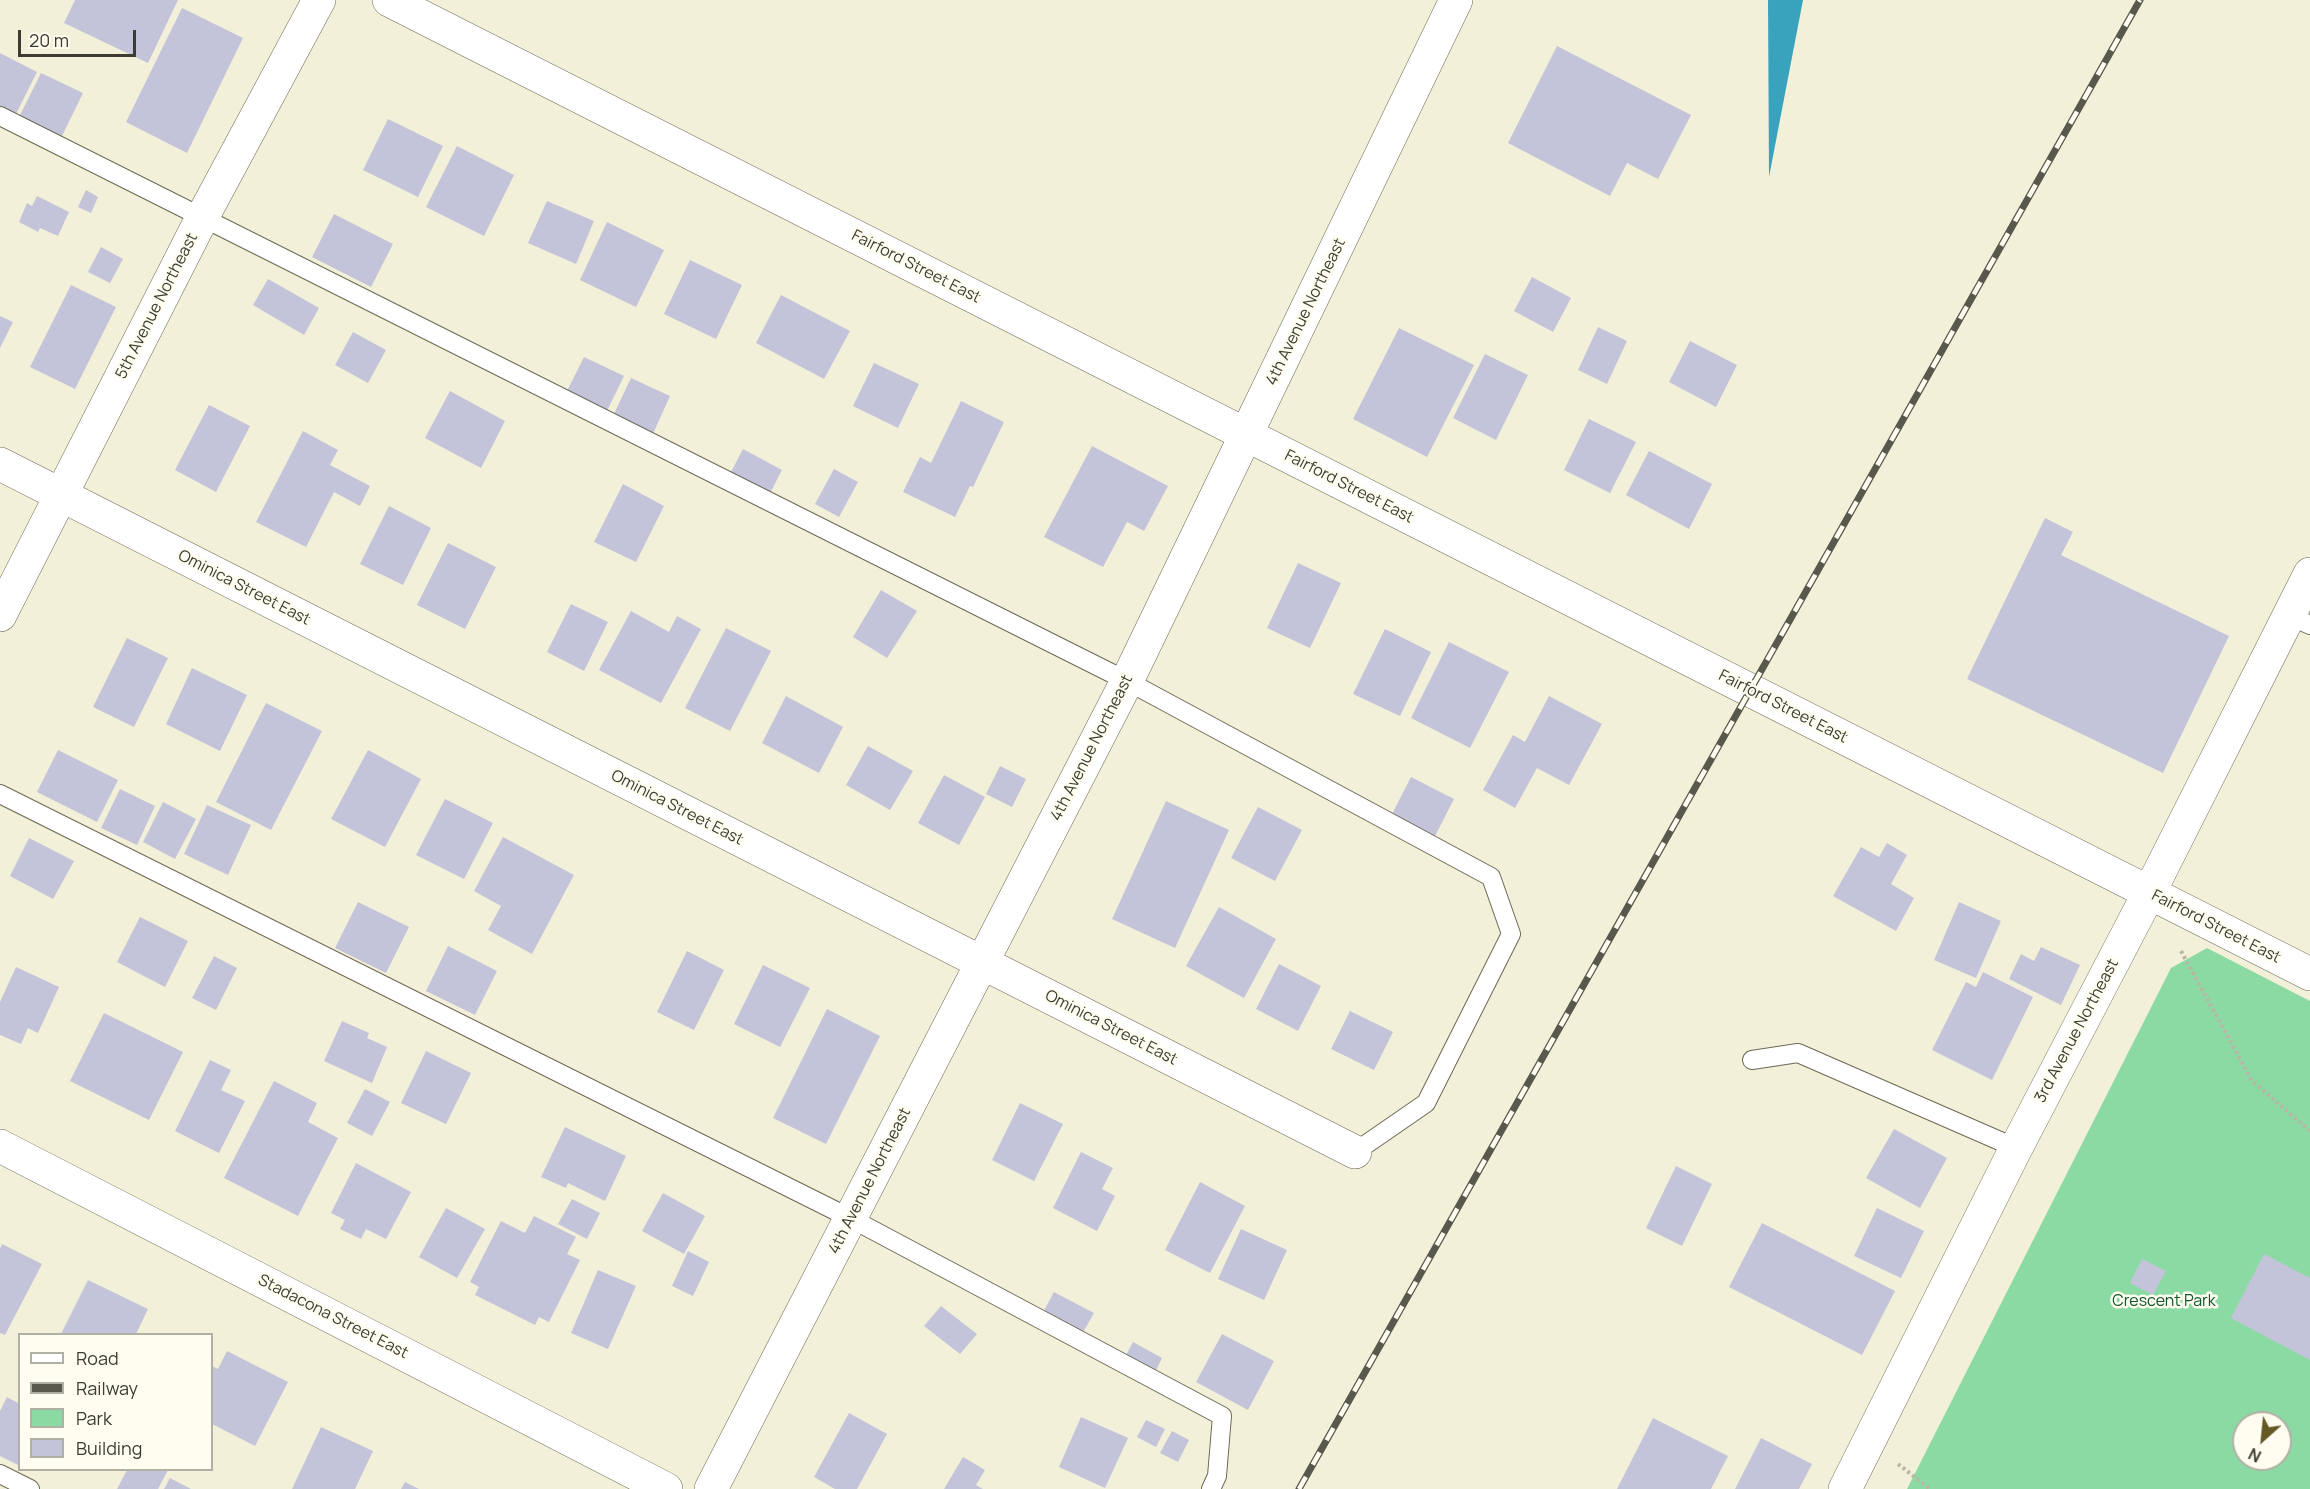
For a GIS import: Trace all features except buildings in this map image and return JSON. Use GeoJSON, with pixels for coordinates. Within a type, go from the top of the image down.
{"type":"FeatureCollection","features":[{"type":"Feature","properties":{"kind":"street","name":"5th Avenue Northeast"},"geometry":{"type":"LineString","coordinates":[[0,615],[202,218],[319,0]]}},
{"type":"Feature","properties":{"kind":"street","name":"Fairford Street East"},"geometry":{"type":"LineString","coordinates":[[388,0],[2310,974]]}},
{"type":"Feature","properties":{"kind":"street","name":"4th Avenue Northeast"},"geometry":{"type":"LineString","coordinates":[[711,1489],[1127,681],[1456,0]]}},
{"type":"Feature","properties":{"kind":"street","name":"Ominica Street East"},"geometry":{"type":"LineString","coordinates":[[0,464],[1355,1152]]}},
{"type":"Feature","properties":{"kind":"street","name":"3rd Avenue Northeast"},"geometry":{"type":"LineString","coordinates":[[1845,1489],[2016,1148],[2149,893],[2300,620],[2310,574]]}},
{"type":"Feature","properties":{"kind":"street","name":"Stadacona Street East"},"geometry":{"type":"LineString","coordinates":[[0,1146],[666,1489]]}},
{"type":"Feature","properties":{"kind":"lane"},"geometry":{"type":"LineString","coordinates":[[0,116],[1127,681],[1491,877],[1511,934],[1426,1103],[1355,1152]]}},
{"type":"Feature","properties":{"kind":"lane"},"geometry":{"type":"LineString","coordinates":[[0,794],[852,1219],[1222,1416],[1217,1476],[1211,1489]]}},
{"type":"Feature","properties":{"kind":"lane"},"geometry":{"type":"LineString","coordinates":[[1752,1060],[1798,1053],[2016,1148]]}},
{"type":"Feature","properties":{"kind":"lane"},"geometry":{"type":"LineString","coordinates":[[0,1474],[30,1489]]}},
{"type":"Feature","properties":{"kind":"path"},"geometry":{"type":"LineString","coordinates":[[2178,945],[2252,1081],[2310,1131]]}},
{"type":"Feature","properties":{"kind":"green space","name":"Crescent Park"},"geometry":{"type":"Polygon","coordinates":[[[2207,948],[2310,1001],[2310,1489],[1907,1489],[2171,968],[2207,948]]]}},
{"type":"Feature","properties":{"kind":"water"},"geometry":{"type":"Polygon","coordinates":[[[1768,0],[1803,0],[1769,177],[1768,0]]]}},
{"type":"Feature","properties":{"kind":"railway"},"geometry":{"type":"LineString","coordinates":[[1299,1489],[2140,0]]}}]}
